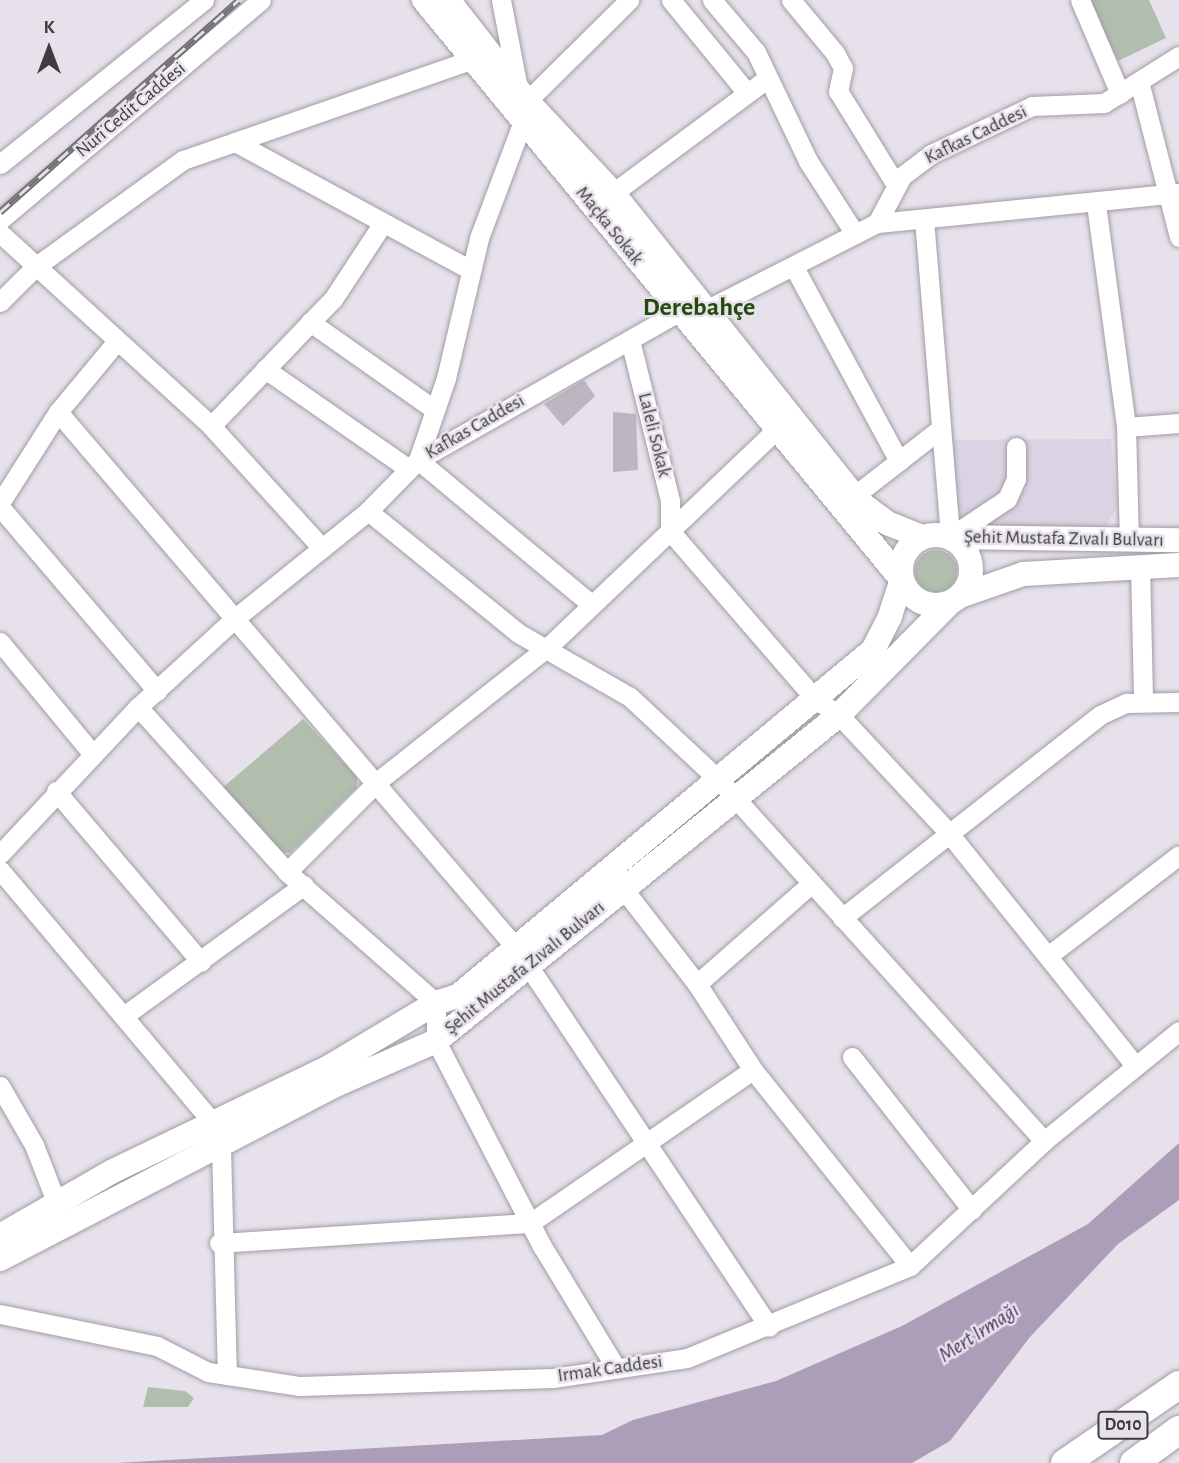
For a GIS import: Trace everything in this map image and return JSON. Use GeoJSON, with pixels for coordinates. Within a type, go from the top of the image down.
{"type":"FeatureCollection","features":[{"type":"Feature","properties":{"kind":"highway","name":"D010"},"geometry":{"type":"LineString","coordinates":[[1065,1463],[1179,1385]]}},
{"type":"Feature","properties":{"kind":"highway","name":"D010"},"geometry":{"type":"LineString","coordinates":[[1134,1463],[1179,1430]]}},
{"type":"Feature","properties":{"kind":"main road","name":"Maçka Sokak"},"geometry":{"type":"LineString","coordinates":[[424,0],[472,59],[523,104],[613,193],[853,496],[887,523],[922,537]]}},
{"type":"Feature","properties":{"kind":"main road","name":"Maçka Sokak"},"geometry":{"type":"LineString","coordinates":[[448,0],[679,312],[902,580]]}},
{"type":"Feature","properties":{"kind":"main road"},"geometry":{"type":"LineString","coordinates":[[922,537],[950,537],[971,564],[955,599],[916,600],[902,580],[902,560],[922,537]]}},
{"type":"Feature","properties":{"kind":"main road","name":"Şehit Mustafa Zıvalı Bulvarı"},"geometry":{"type":"LineString","coordinates":[[950,537],[1179,540]]}},
{"type":"Feature","properties":{"kind":"main road","name":"Şehit Mustafa Zıvalı Bulvarı"},"geometry":{"type":"LineString","coordinates":[[726,789],[839,715],[955,599],[1023,574],[1140,565],[1179,565]]}},
{"type":"Feature","properties":{"kind":"main road","name":"Şehit Mustafa Zıvalı Bulvarı"},"geometry":{"type":"LineString","coordinates":[[0,1259],[221,1147],[338,1084],[436,1041],[524,959],[726,789],[815,699],[873,650],[902,580]]}},
{"type":"Feature","properties":{"kind":"main road","name":"Şehit Mustafa Zıvalı Bulvarı"},"geometry":{"type":"LineString","coordinates":[[0,1236],[212,1122],[329,1067],[436,1003],[458,996],[524,959]]}},
{"type":"Feature","properties":{"kind":"street"},"geometry":{"type":"LineString","coordinates":[[0,164],[204,0]]}},
{"type":"Feature","properties":{"kind":"street","name":"Nuri Cedit Caddesi"},"geometry":{"type":"LineString","coordinates":[[0,220],[261,0]]}},
{"type":"Feature","properties":{"kind":"street"},"geometry":{"type":"LineString","coordinates":[[501,0],[523,104]]}},
{"type":"Feature","properties":{"kind":"street"},"geometry":{"type":"LineString","coordinates":[[0,854],[91,751],[233,620],[368,511],[414,464],[435,410],[471,270],[523,104],[629,0]]}},
{"type":"Feature","properties":{"kind":"street"},"geometry":{"type":"LineString","coordinates":[[671,0],[747,93]]}},
{"type":"Feature","properties":{"kind":"street"},"geometry":{"type":"LineString","coordinates":[[712,0],[756,52],[765,80],[808,161],[855,234]]}},
{"type":"Feature","properties":{"kind":"street"},"geometry":{"type":"LineString","coordinates":[[791,0],[835,53],[843,68],[838,91],[895,185]]}},
{"type":"Feature","properties":{"kind":"street"},"geometry":{"type":"LineString","coordinates":[[1080,0],[1121,94]]}},
{"type":"Feature","properties":{"kind":"street","name":"Kafkas Caddesi"},"geometry":{"type":"LineString","coordinates":[[877,223],[895,185],[931,154],[1032,106],[1104,103],[1140,85],[1179,56]]}},
{"type":"Feature","properties":{"kind":"street"},"geometry":{"type":"LineString","coordinates":[[0,302],[35,267],[183,160],[472,59]]}},
{"type":"Feature","properties":{"kind":"street"},"geometry":{"type":"LineString","coordinates":[[613,193],[765,80]]}},
{"type":"Feature","properties":{"kind":"street"},"geometry":{"type":"LineString","coordinates":[[1140,85],[1175,194],[1179,237]]}},
{"type":"Feature","properties":{"kind":"street"},"geometry":{"type":"LineString","coordinates":[[235,142],[471,270]]}},
{"type":"Feature","properties":{"kind":"street"},"geometry":{"type":"LineString","coordinates":[[706,310],[877,223],[1096,204],[1175,194]]}},
{"type":"Feature","properties":{"kind":"street"},"geometry":{"type":"LineString","coordinates":[[1096,204],[1126,427],[1129,540]]}},
{"type":"Feature","properties":{"kind":"street"},"geometry":{"type":"LineString","coordinates":[[924,219],[950,537],[1007,499],[1016,480],[1016,447]]}},
{"type":"Feature","properties":{"kind":"street"},"geometry":{"type":"LineString","coordinates":[[211,426],[310,322],[383,223]]}},
{"type":"Feature","properties":{"kind":"street"},"geometry":{"type":"LineString","coordinates":[[0,233],[211,426],[322,548]]}},
{"type":"Feature","properties":{"kind":"street"},"geometry":{"type":"LineString","coordinates":[[794,267],[899,461]]}},
{"type":"Feature","properties":{"kind":"street","name":"Kafkas Caddesi"},"geometry":{"type":"LineString","coordinates":[[414,464],[679,312]]}},
{"type":"Feature","properties":{"kind":"street"},"geometry":{"type":"LineString","coordinates":[[310,322],[435,410]]}},
{"type":"Feature","properties":{"kind":"street","name":"Laleli Sokak"},"geometry":{"type":"LineString","coordinates":[[630,340],[670,501],[670,531]]}},
{"type":"Feature","properties":{"kind":"street"},"geometry":{"type":"LineString","coordinates":[[117,341],[58,412],[0,505],[157,691]]}},
{"type":"Feature","properties":{"kind":"street"},"geometry":{"type":"LineString","coordinates":[[265,369],[414,464],[592,605]]}},
{"type":"Feature","properties":{"kind":"street"},"geometry":{"type":"LineString","coordinates":[[58,412],[233,620],[378,781],[524,959],[769,1327]]}},
{"type":"Feature","properties":{"kind":"street"},"geometry":{"type":"LineString","coordinates":[[1126,427],[1179,423]]}},
{"type":"Feature","properties":{"kind":"street"},"geometry":{"type":"LineString","coordinates":[[853,496],[940,429]]}},
{"type":"Feature","properties":{"kind":"street"},"geometry":{"type":"LineString","coordinates":[[288,872],[378,781],[550,646],[776,430]]}},
{"type":"Feature","properties":{"kind":"street"},"geometry":{"type":"LineString","coordinates":[[368,511],[518,632],[550,646],[630,697],[726,789],[1044,1141]]}},
{"type":"Feature","properties":{"kind":"street"},"geometry":{"type":"LineString","coordinates":[[670,531],[815,699],[839,715],[948,832],[1135,1065]]}},
{"type":"Feature","properties":{"kind":"street"},"geometry":{"type":"LineString","coordinates":[[1140,565],[1143,701]]}},
{"type":"Feature","properties":{"kind":"street"},"geometry":{"type":"LineString","coordinates":[[1,647],[91,751]]}},
{"type":"Feature","properties":{"kind":"street"},"geometry":{"type":"LineString","coordinates":[[842,918],[1100,715],[1143,701],[1179,702]]}},
{"type":"Feature","properties":{"kind":"street"},"geometry":{"type":"LineString","coordinates":[[138,707],[288,872],[436,1003],[436,1041],[530,1223],[616,1368]]}},
{"type":"Feature","properties":{"kind":"street"},"geometry":{"type":"LineString","coordinates":[[56,791],[201,962]]}},
{"type":"Feature","properties":{"kind":"street"},"geometry":{"type":"LineString","coordinates":[[1048,956],[1179,855]]}},
{"type":"Feature","properties":{"kind":"street"},"geometry":{"type":"LineString","coordinates":[[0,870],[125,1015],[212,1122],[221,1147],[219,1243],[227,1375]]}},
{"type":"Feature","properties":{"kind":"street"},"geometry":{"type":"LineString","coordinates":[[617,880],[697,984],[753,1070],[910,1266]]}},
{"type":"Feature","properties":{"kind":"street"},"geometry":{"type":"LineString","coordinates":[[697,984],[811,884]]}},
{"type":"Feature","properties":{"kind":"street"},"geometry":{"type":"LineString","coordinates":[[125,1015],[304,885]]}},
{"type":"Feature","properties":{"kind":"street","name":"Irmak Caddesi"},"geometry":{"type":"LineString","coordinates":[[0,1314],[157,1346],[208,1372],[300,1386],[422,1386],[616,1368],[687,1358],[769,1327],[910,1266],[1044,1141],[1179,1031]]}},
{"type":"Feature","properties":{"kind":"street"},"geometry":{"type":"LineString","coordinates":[[852,1057],[972,1210]]}},
{"type":"Feature","properties":{"kind":"street"},"geometry":{"type":"LineString","coordinates":[[219,1243],[530,1223],[645,1140],[753,1070]]}},
{"type":"Feature","properties":{"kind":"street"},"geometry":{"type":"LineString","coordinates":[[0,1086],[34,1145],[57,1204]]}},
{"type":"Feature","properties":{"kind":"shaded area"},"geometry":{"type":"Polygon","coordinates":[[[1111,439],[1117,507],[1104,530],[983,527],[963,518],[951,500],[946,440],[1111,439]]]}},
{"type":"Feature","properties":{"kind":"green space"},"geometry":{"type":"Polygon","coordinates":[[[1088,0],[1149,0],[1166,38],[1118,61],[1088,0]]]}},
{"type":"Feature","properties":{"kind":"green space"},"geometry":{"type":"Polygon","coordinates":[[[936,550],[951,556],[957,571],[951,586],[936,592],[921,586],[915,571],[921,556],[936,550]]]}},
{"type":"Feature","properties":{"kind":"green space"},"geometry":{"type":"Polygon","coordinates":[[[303,719],[357,777],[357,787],[290,853],[276,852],[221,789],[303,719]]]}},
{"type":"Feature","properties":{"kind":"green space"},"geometry":{"type":"Polygon","coordinates":[[[148,1387],[185,1391],[194,1398],[188,1407],[143,1407],[148,1387]]]}},
{"type":"Feature","properties":{"kind":"water","name":"Mert Irmağı"},"geometry":{"type":"Polygon","coordinates":[[[1179,1143],[1179,1200],[1118,1244],[1030,1337],[950,1441],[912,1463],[116,1463],[602,1435],[633,1420],[776,1381],[902,1326],[1088,1224],[1179,1143]]]}},
{"type":"Feature","properties":{"kind":"building"},"geometry":{"type":"Polygon","coordinates":[[[584,380],[595,396],[563,426],[544,404],[584,380]]]}},
{"type":"Feature","properties":{"kind":"building"},"geometry":{"type":"Polygon","coordinates":[[[613,412],[636,414],[638,470],[613,472],[613,412]]]}},
{"type":"Feature","properties":{"kind":"railway"},"geometry":{"type":"LineString","coordinates":[[0,212],[239,0]]}},
{"type":"Feature","properties":{"kind":"district","name":"Derebahçe"},"geometry":{"type":"Point","coordinates":[699,308]}}]}
